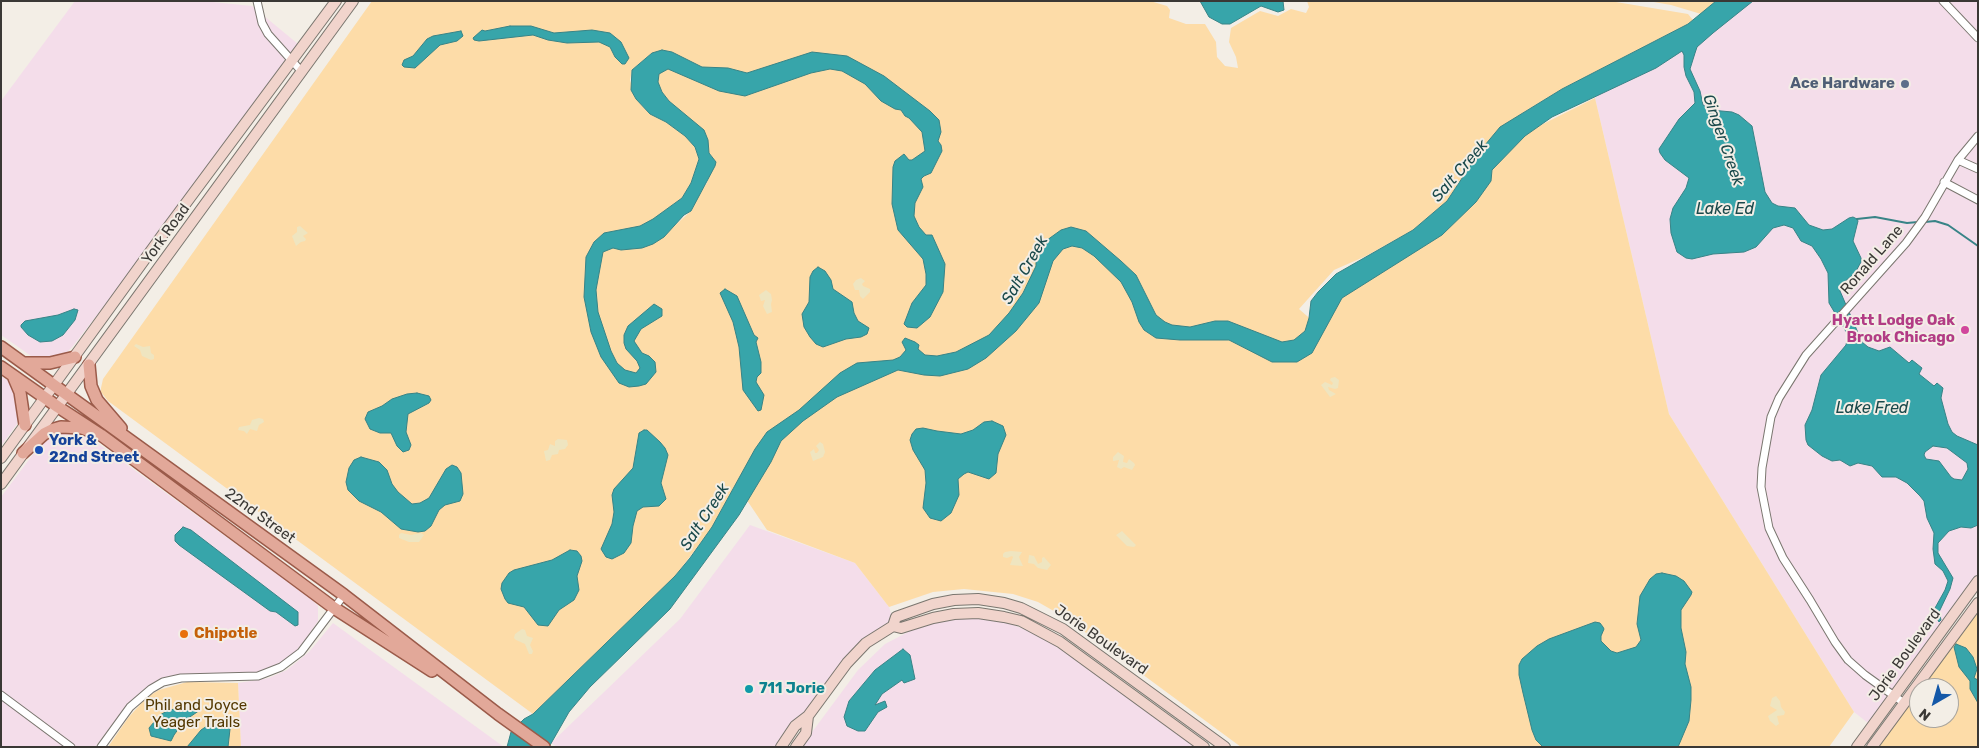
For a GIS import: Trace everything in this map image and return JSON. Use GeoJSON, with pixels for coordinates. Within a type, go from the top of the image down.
{"type":"FeatureCollection","features":[{"type":"Feature","properties":{"kind":"main road","name":"York Road"},"geometry":{"type":"LineString","coordinates":[[1,458],[166,230],[336,1]]}},
{"type":"Feature","properties":{"kind":"main road","name":"York Road"},"geometry":{"type":"LineString","coordinates":[[1,484],[353,1]]}},
{"type":"Feature","properties":{"kind":"main road","name":"22nd Street"},"geometry":{"type":"LineString","coordinates":[[1,347],[344,596],[544,747]]}},
{"type":"Feature","properties":{"kind":"main road"},"geometry":{"type":"LineString","coordinates":[[24,363],[50,363],[75,357]]}},
{"type":"Feature","properties":{"kind":"main road"},"geometry":{"type":"LineString","coordinates":[[89,365],[91,386],[97,400],[132,441]]}},
{"type":"Feature","properties":{"kind":"main road","name":"22nd Street"},"geometry":{"type":"LineString","coordinates":[[1,367],[58,407],[101,434],[334,608],[498,714]]}},
{"type":"Feature","properties":{"kind":"main road"},"geometry":{"type":"LineString","coordinates":[[13,376],[20,392],[25,426]]}},
{"type":"Feature","properties":{"kind":"main road"},"geometry":{"type":"LineString","coordinates":[[23,453],[44,434],[61,427],[82,428],[101,434]]}},
{"type":"Feature","properties":{"kind":"main road","name":"Jorie Boulevard"},"geometry":{"type":"LineString","coordinates":[[1857,747],[1978,581]]}},
{"type":"Feature","properties":{"kind":"main road","name":"Jorie Boulevard"},"geometry":{"type":"LineString","coordinates":[[781,747],[795,726],[808,716],[856,653],[866,643],[893,626],[896,617],[932,604],[954,600],[978,599],[1004,603],[1045,618],[1063,629],[1225,747]]}},
{"type":"Feature","properties":{"kind":"main road","name":"Jorie Boulevard"},"geometry":{"type":"LineString","coordinates":[[1872,747],[1978,603]]}},
{"type":"Feature","properties":{"kind":"main road","name":"Jorie Boulevard"},"geometry":{"type":"LineString","coordinates":[[893,626],[901,628],[933,618],[954,614],[978,613],[1004,616],[1021,622],[1060,642],[1204,747]]}},
{"type":"Feature","properties":{"kind":"main road","name":"Jorie Boulevard"},"geometry":{"type":"LineString","coordinates":[[796,747],[806,733],[808,716]]}},
{"type":"Feature","properties":{"kind":"street"},"geometry":{"type":"LineString","coordinates":[[257,1],[262,23],[268,34],[302,72]]}},
{"type":"Feature","properties":{"kind":"street"},"geometry":{"type":"LineString","coordinates":[[1943,1],[1978,38]]}},
{"type":"Feature","properties":{"kind":"street","name":"Ronald Lane"},"geometry":{"type":"LineString","coordinates":[[1904,703],[1848,660],[1834,642],[1777,548],[1769,528],[1764,506],[1761,488],[1762,468],[1771,417],[1787,384],[1806,355],[1906,243],[1925,217],[1958,160],[1978,136]]}},
{"type":"Feature","properties":{"kind":"street"},"geometry":{"type":"LineString","coordinates":[[1958,160],[1978,169]]}},
{"type":"Feature","properties":{"kind":"street"},"geometry":{"type":"LineString","coordinates":[[1944,182],[1978,200]]}},
{"type":"Feature","properties":{"kind":"street"},"geometry":{"type":"LineString","coordinates":[[101,747],[130,707],[162,682],[181,678],[249,676],[269,673],[293,660],[344,596]]}},
{"type":"Feature","properties":{"kind":"street"},"geometry":{"type":"LineString","coordinates":[[1,694],[71,747]]}},
{"type":"Feature","properties":{"kind":"shaded area"},"geometry":{"type":"Polygon","coordinates":[[[75,1],[203,1],[252,6],[298,44],[162,231],[73,346],[64,355],[56,359],[34,358],[1,335],[1,101],[75,1]]]}},
{"type":"Feature","properties":{"kind":"shaded area"},"geometry":{"type":"Polygon","coordinates":[[[1742,1],[1978,1],[1978,574],[1868,723],[1854,712],[1669,414],[1595,98],[1602,90],[1742,1]]]}},
{"type":"Feature","properties":{"kind":"shaded area"},"geometry":{"type":"Polygon","coordinates":[[[1,376],[10,382],[20,406],[17,424],[1,446],[1,376]]]}},
{"type":"Feature","properties":{"kind":"shaded area"},"geometry":{"type":"Polygon","coordinates":[[[68,429],[85,434],[310,598],[318,606],[318,621],[292,656],[272,668],[240,674],[182,674],[155,683],[144,689],[127,705],[95,747],[1,747],[1,497],[46,437],[68,429]]]}},
{"type":"Feature","properties":{"kind":"shaded area"},"geometry":{"type":"Polygon","coordinates":[[[750,525],[855,563],[889,607],[893,621],[843,662],[780,747],[557,747],[551,743],[680,619],[750,525]]]}},
{"type":"Feature","properties":{"kind":"shaded area"},"geometry":{"type":"Polygon","coordinates":[[[964,618],[982,618],[1008,623],[1034,633],[1067,653],[1195,747],[801,747],[858,670],[885,644],[930,623],[964,618]]]}},
{"type":"Feature","properties":{"kind":"shaded area"},"geometry":{"type":"Polygon","coordinates":[[[333,623],[504,747],[241,747],[238,683],[269,678],[287,670],[309,652],[333,623]]]}},
{"type":"Feature","properties":{"kind":"green space"},"geometry":{"type":"Polygon","coordinates":[[[372,1],[1150,1],[1167,6],[1170,10],[1169,18],[1186,24],[1205,24],[1216,42],[1217,57],[1225,66],[1238,68],[1236,57],[1229,42],[1231,28],[1260,11],[1278,16],[1291,9],[1306,13],[1309,7],[1307,1],[1610,1],[1688,14],[1693,20],[1688,24],[1562,89],[1524,112],[1480,151],[1447,201],[1413,230],[1366,256],[1334,270],[1299,309],[1322,329],[1339,294],[1493,165],[1525,133],[1595,98],[1669,414],[1854,712],[1829,747],[1241,747],[1066,618],[1038,602],[1013,594],[964,589],[933,592],[889,607],[855,563],[767,530],[736,484],[712,528],[675,576],[533,714],[108,401],[101,392],[103,379],[372,1]],[[652,53],[632,70],[630,80],[636,99],[650,114],[666,122],[685,136],[695,147],[699,159],[691,183],[682,198],[663,212],[661,238],[691,211],[707,183],[713,158],[662,92],[657,82],[652,53]]]}},
{"type":"Feature","properties":{"kind":"green space"},"geometry":{"type":"Polygon","coordinates":[[[1648,1],[1716,1],[1701,14],[1671,5],[1648,1]]]}},
{"type":"Feature","properties":{"kind":"green space"},"geometry":{"type":"Polygon","coordinates":[[[1978,610],[1978,747],[1879,747],[1909,705],[1909,728],[1959,728],[1959,678],[1928,678],[1978,610]]]}},
{"type":"Feature","properties":{"kind":"green space","name":"Phil and Joyce Yeager Trails"},"geometry":{"type":"Polygon","coordinates":[[[187,682],[238,683],[241,747],[108,747],[128,718],[147,697],[159,690],[187,682]]]}},
{"type":"Feature","properties":{"kind":"sand"},"geometry":{"type":"Polygon","coordinates":[[[300,226],[308,233],[303,236],[306,239],[305,241],[296,246],[292,236],[297,232],[297,227],[300,226]]]}},
{"type":"Feature","properties":{"kind":"sand"},"geometry":{"type":"Polygon","coordinates":[[[861,278],[865,281],[862,284],[863,286],[870,289],[870,292],[863,299],[860,296],[859,290],[855,290],[853,284],[861,278]]]}},
{"type":"Feature","properties":{"kind":"sand"},"geometry":{"type":"Polygon","coordinates":[[[766,290],[771,294],[772,300],[772,312],[767,314],[763,306],[765,300],[761,301],[759,295],[766,290]]]}},
{"type":"Feature","properties":{"kind":"sand"},"geometry":{"type":"Polygon","coordinates":[[[136,344],[143,347],[150,346],[154,359],[151,360],[142,356],[140,350],[134,346],[136,344]]]}},
{"type":"Feature","properties":{"kind":"sand"},"geometry":{"type":"Polygon","coordinates":[[[1335,377],[1339,380],[1338,388],[1328,387],[1329,390],[1336,394],[1330,397],[1321,385],[1325,382],[1332,385],[1333,383],[1330,380],[1335,377]]]}},
{"type":"Feature","properties":{"kind":"sand"},"geometry":{"type":"Polygon","coordinates":[[[263,419],[264,422],[259,425],[257,431],[250,429],[247,434],[244,431],[238,430],[239,427],[250,425],[252,420],[263,419]]]}},
{"type":"Feature","properties":{"kind":"sand"},"geometry":{"type":"Polygon","coordinates":[[[558,439],[567,440],[568,445],[565,449],[559,450],[558,454],[552,455],[550,460],[546,461],[544,451],[548,450],[550,444],[555,446],[555,441],[558,439]]]}},
{"type":"Feature","properties":{"kind":"sand"},"geometry":{"type":"Polygon","coordinates":[[[820,442],[823,444],[825,452],[823,457],[813,461],[810,452],[814,449],[815,453],[817,453],[819,450],[816,446],[820,442]]]}},
{"type":"Feature","properties":{"kind":"sand"},"geometry":{"type":"Polygon","coordinates":[[[1118,452],[1124,456],[1123,462],[1127,463],[1129,459],[1134,463],[1135,465],[1132,470],[1117,467],[1119,460],[1113,461],[1113,457],[1118,452]]]}},
{"type":"Feature","properties":{"kind":"sand"},"geometry":{"type":"Polygon","coordinates":[[[1122,531],[1136,545],[1134,547],[1127,546],[1116,535],[1122,531]]]}},
{"type":"Feature","properties":{"kind":"sand"},"geometry":{"type":"Polygon","coordinates":[[[401,533],[411,535],[421,533],[424,535],[419,542],[409,542],[399,538],[401,533]]]}},
{"type":"Feature","properties":{"kind":"sand"},"geometry":{"type":"Polygon","coordinates":[[[1005,552],[1022,552],[1019,557],[1023,566],[1010,565],[1012,556],[1003,557],[1005,552]]]}},
{"type":"Feature","properties":{"kind":"sand"},"geometry":{"type":"Polygon","coordinates":[[[1029,555],[1034,556],[1038,564],[1042,562],[1044,557],[1051,565],[1047,570],[1038,568],[1034,564],[1028,563],[1029,555]]]}},
{"type":"Feature","properties":{"kind":"sand"},"geometry":{"type":"Polygon","coordinates":[[[522,629],[525,630],[527,636],[533,638],[530,645],[533,651],[532,654],[529,654],[525,644],[514,638],[515,634],[522,629]]]}},
{"type":"Feature","properties":{"kind":"sand"},"geometry":{"type":"Polygon","coordinates":[[[1776,696],[1785,712],[1784,715],[1777,716],[1779,724],[1776,726],[1770,721],[1768,716],[1777,710],[1770,706],[1772,698],[1776,696]]]}},
{"type":"Feature","properties":{"kind":"water"},"geometry":{"type":"Polygon","coordinates":[[[1200,1],[1283,1],[1284,10],[1278,12],[1261,6],[1230,24],[1222,24],[1209,17],[1200,1]]]}},
{"type":"Feature","properties":{"kind":"water"},"geometry":{"type":"Polygon","coordinates":[[[1716,1],[1753,1],[1697,47],[1690,69],[1700,91],[1703,105],[1711,110],[1732,112],[1739,115],[1752,126],[1765,192],[1772,203],[1778,206],[1795,208],[1809,225],[1823,230],[1832,229],[1849,218],[1857,219],[1853,241],[1861,262],[1855,273],[1844,282],[1840,291],[1862,342],[1868,347],[1879,351],[1890,347],[1909,363],[1912,360],[1922,368],[1919,374],[1934,386],[1937,383],[1943,388],[1941,398],[1952,432],[1978,445],[1978,525],[1971,528],[1961,527],[1949,531],[1938,543],[1938,553],[1953,578],[1939,612],[1941,620],[1939,622],[1935,616],[1935,608],[1948,581],[1943,571],[1935,564],[1933,549],[1934,533],[1927,518],[1924,501],[1907,483],[1896,477],[1882,477],[1872,466],[1858,463],[1850,466],[1840,460],[1832,461],[1808,445],[1806,440],[1805,425],[1812,410],[1821,375],[1846,345],[1848,335],[1829,303],[1828,273],[1812,246],[1801,241],[1793,228],[1784,225],[1773,228],[1756,247],[1744,252],[1713,254],[1692,259],[1686,258],[1677,252],[1671,233],[1670,219],[1673,208],[1686,188],[1689,178],[1665,160],[1659,149],[1679,119],[1695,103],[1694,92],[1686,76],[1682,51],[1656,68],[1552,117],[1525,136],[1492,170],[1491,181],[1476,202],[1442,235],[1342,298],[1312,353],[1297,362],[1272,362],[1229,340],[1156,338],[1144,330],[1139,322],[1132,302],[1121,282],[1094,256],[1082,248],[1072,246],[1063,249],[1053,261],[1039,303],[1016,331],[986,358],[968,369],[940,376],[898,370],[837,397],[803,421],[781,441],[771,462],[739,515],[670,609],[590,687],[569,712],[549,747],[507,747],[511,732],[524,719],[533,714],[675,576],[690,558],[712,527],[755,449],[767,432],[799,410],[840,373],[857,363],[893,360],[900,357],[906,350],[902,342],[905,338],[919,345],[918,349],[925,355],[937,356],[956,352],[989,335],[1009,313],[1023,293],[1036,266],[1036,257],[1043,243],[1061,230],[1071,227],[1086,231],[1121,261],[1136,275],[1156,315],[1165,322],[1172,325],[1190,327],[1215,321],[1228,321],[1282,342],[1294,340],[1305,331],[1311,301],[1318,292],[1336,274],[1413,230],[1447,201],[1480,151],[1500,127],[1562,89],[1688,24],[1716,1]],[[1933,446],[1924,455],[1926,459],[1939,461],[1954,479],[1962,480],[1968,469],[1967,463],[1947,448],[1933,446]]]}},
{"type":"Feature","properties":{"kind":"water"},"geometry":{"type":"Polygon","coordinates":[[[510,26],[531,26],[554,33],[592,30],[610,33],[621,42],[629,58],[625,64],[622,64],[615,57],[610,47],[599,42],[567,43],[533,35],[479,41],[473,38],[482,30],[510,26]]]}},
{"type":"Feature","properties":{"kind":"water"},"geometry":{"type":"Polygon","coordinates":[[[461,31],[463,36],[457,41],[440,45],[415,68],[402,65],[404,60],[413,56],[427,39],[433,36],[461,31]]]}},
{"type":"Feature","properties":{"kind":"water"},"geometry":{"type":"Polygon","coordinates":[[[662,50],[672,52],[702,67],[728,68],[747,73],[812,52],[847,56],[884,76],[930,111],[939,120],[941,132],[938,141],[942,151],[931,173],[921,179],[923,187],[915,203],[914,216],[919,227],[926,235],[932,235],[945,264],[943,292],[930,317],[917,328],[907,327],[904,324],[912,303],[926,285],[926,274],[923,259],[898,230],[892,204],[893,167],[895,161],[904,154],[909,160],[912,160],[925,151],[922,132],[901,110],[895,109],[881,101],[865,84],[842,71],[830,69],[811,73],[745,96],[719,91],[668,69],[659,74],[658,82],[662,92],[669,101],[704,130],[708,140],[709,153],[716,162],[691,211],[684,215],[664,237],[642,248],[621,250],[613,248],[603,252],[596,290],[598,312],[611,351],[617,363],[625,370],[636,373],[640,368],[637,361],[626,349],[624,343],[624,335],[628,326],[654,304],[662,309],[662,316],[641,329],[634,341],[642,353],[649,356],[655,362],[656,372],[646,384],[629,387],[619,383],[601,357],[591,332],[584,297],[586,257],[594,242],[604,233],[640,226],[682,198],[691,183],[699,159],[695,147],[685,136],[666,122],[650,114],[636,99],[631,90],[632,70],[652,53],[662,50]]]}},
{"type":"Feature","properties":{"kind":"water"},"geometry":{"type":"Polygon","coordinates":[[[818,267],[825,271],[831,280],[833,289],[852,302],[858,321],[869,328],[867,334],[823,347],[816,344],[810,337],[804,327],[802,314],[809,302],[810,277],[818,267]]]}},
{"type":"Feature","properties":{"kind":"water"},"geometry":{"type":"Polygon","coordinates":[[[725,289],[737,296],[754,335],[758,338],[756,342],[761,362],[761,373],[757,377],[756,382],[764,395],[761,410],[758,411],[743,390],[739,347],[733,322],[720,293],[725,289]]]}},
{"type":"Feature","properties":{"kind":"water"},"geometry":{"type":"Polygon","coordinates":[[[74,309],[78,310],[75,320],[63,335],[52,341],[40,342],[28,335],[21,327],[25,321],[58,315],[74,309]]]}},
{"type":"Feature","properties":{"kind":"water"},"geometry":{"type":"Polygon","coordinates":[[[417,393],[429,396],[431,400],[429,403],[408,414],[406,432],[411,445],[409,450],[403,452],[397,446],[391,433],[380,433],[370,429],[365,419],[368,412],[392,399],[417,393]]]}},
{"type":"Feature","properties":{"kind":"water"},"geometry":{"type":"Polygon","coordinates":[[[992,421],[1003,426],[1006,435],[998,454],[996,473],[989,479],[968,472],[964,474],[958,479],[959,495],[951,513],[941,521],[930,518],[923,508],[926,483],[925,470],[913,450],[910,440],[912,434],[916,429],[923,428],[961,434],[973,430],[984,422],[992,421]]]}},
{"type":"Feature","properties":{"kind":"water"},"geometry":{"type":"Polygon","coordinates":[[[647,430],[660,442],[668,455],[661,483],[666,499],[659,506],[643,507],[637,511],[631,543],[624,553],[612,559],[606,557],[601,549],[612,524],[614,512],[612,495],[614,489],[633,468],[639,433],[647,430]]]}},
{"type":"Feature","properties":{"kind":"water"},"geometry":{"type":"Polygon","coordinates":[[[361,457],[379,462],[387,470],[392,484],[398,492],[412,504],[420,503],[429,498],[446,469],[452,465],[457,467],[461,473],[463,494],[460,501],[445,505],[439,510],[431,526],[425,531],[418,532],[401,529],[381,512],[359,501],[348,490],[346,482],[349,468],[354,460],[361,457]]]}},
{"type":"Feature","properties":{"kind":"water"},"geometry":{"type":"Polygon","coordinates":[[[183,527],[191,530],[298,612],[298,625],[295,626],[276,612],[270,611],[179,545],[175,541],[175,535],[183,527]]]}},
{"type":"Feature","properties":{"kind":"water"},"geometry":{"type":"Polygon","coordinates":[[[570,550],[577,551],[581,556],[582,561],[577,576],[579,590],[574,600],[559,610],[548,626],[538,625],[524,607],[508,603],[501,589],[502,583],[509,573],[552,560],[570,550]]]}},
{"type":"Feature","properties":{"kind":"water"},"geometry":{"type":"Polygon","coordinates":[[[1662,573],[1676,576],[1684,581],[1692,592],[1681,610],[1681,628],[1686,652],[1685,664],[1691,687],[1691,700],[1689,721],[1678,747],[1543,747],[1536,740],[1532,730],[1523,693],[1519,675],[1519,665],[1522,659],[1537,646],[1549,639],[1595,622],[1600,623],[1603,627],[1601,641],[1611,651],[1617,653],[1636,647],[1641,640],[1637,624],[1640,596],[1650,579],[1656,574],[1662,573]]]}},
{"type":"Feature","properties":{"kind":"water"},"geometry":{"type":"Polygon","coordinates":[[[1956,644],[1966,648],[1973,657],[1977,669],[1974,678],[1978,680],[1978,703],[1970,689],[1970,681],[1959,667],[1954,647],[1956,644]]]}},
{"type":"Feature","properties":{"kind":"water"},"geometry":{"type":"Polygon","coordinates":[[[903,649],[910,655],[915,679],[904,683],[902,680],[882,694],[875,705],[885,701],[887,707],[878,712],[865,731],[858,731],[847,726],[844,717],[849,701],[875,670],[903,649]]]}},
{"type":"Feature","properties":{"kind":"water"},"geometry":{"type":"Polygon","coordinates":[[[192,704],[200,707],[200,710],[184,721],[171,741],[151,736],[149,728],[160,715],[167,711],[192,704]]]}},
{"type":"Feature","properties":{"kind":"water"},"geometry":{"type":"Polygon","coordinates":[[[223,720],[228,723],[230,729],[228,747],[187,747],[201,730],[213,722],[223,720]]]}},
{"type":"Feature","properties":{"kind":"waterway"},"geometry":{"type":"LineString","coordinates":[[1857,219],[1875,217],[1907,223],[1918,222]]}},
{"type":"Feature","properties":{"kind":"waterway"},"geometry":{"type":"LineString","coordinates":[[1925,222],[1935,221],[1948,225],[1978,246]]}},
{"type":"Feature","properties":{"kind":"place","name":"Ace Hardware"},"geometry":{"type":"Point","coordinates":[1905,84]}},
{"type":"Feature","properties":{"kind":"place","name":"Hyatt Lodge Oak Brook Chicago"},"geometry":{"type":"Point","coordinates":[1965,330]}},
{"type":"Feature","properties":{"kind":"place","name":"York & 22nd Street"},"geometry":{"type":"Point","coordinates":[39,450]}},
{"type":"Feature","properties":{"kind":"place","name":"Chipotle"},"geometry":{"type":"Point","coordinates":[184,634]}},
{"type":"Feature","properties":{"kind":"place","name":"711 Jorie"},"geometry":{"type":"Point","coordinates":[749,689]}},
{"type":"Feature","properties":{"kind":"water label","name":"Ginger Creek"},"geometry":{"type":"Point","coordinates":[1723,140]}},
{"type":"Feature","properties":{"kind":"water label","name":"Salt Creek"},"geometry":{"type":"Point","coordinates":[1460,171]}},
{"type":"Feature","properties":{"kind":"water label","name":"Lake Ed"},"geometry":{"type":"Point","coordinates":[1725,209]}},
{"type":"Feature","properties":{"kind":"water label","name":"Salt Creek"},"geometry":{"type":"Point","coordinates":[1025,270]}},
{"type":"Feature","properties":{"kind":"water label","name":"Lake Fred"},"geometry":{"type":"Point","coordinates":[1872,408]}},
{"type":"Feature","properties":{"kind":"water label","name":"Salt Creek"},"geometry":{"type":"Point","coordinates":[705,517]}}]}
